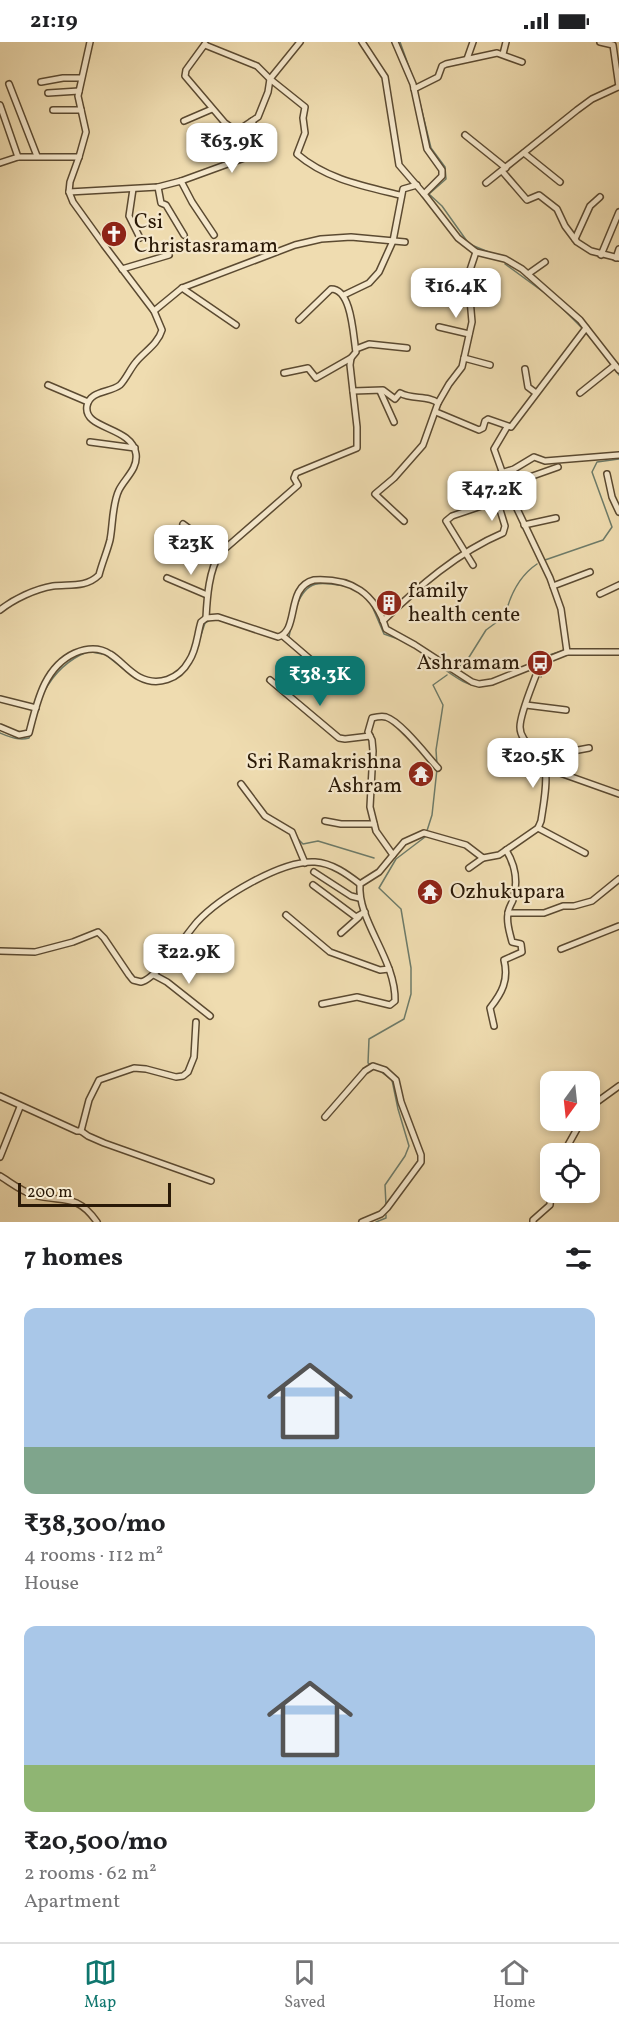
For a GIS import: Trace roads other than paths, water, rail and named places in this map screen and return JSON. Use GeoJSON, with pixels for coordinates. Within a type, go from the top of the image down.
{"type":"FeatureCollection","features":[{"type":"Feature","properties":{"kind":"street"},"geometry":{"type":"LineString","coordinates":[[0,610],[26,595],[52,586],[84,584],[99,575],[109,542],[118,491],[132,471],[136,460],[135,448],[130,441],[123,434],[103,427],[88,415],[86,409],[88,402],[95,395],[120,385],[136,361],[158,339],[161,328],[154,311],[81,213],[69,192],[86,132],[79,91],[90,42]]}},
{"type":"Feature","properties":{"kind":"street"},"geometry":{"type":"LineString","coordinates":[[300,42],[270,79],[268,92],[258,117],[240,129],[232,128],[225,123],[185,76],[186,70],[205,43],[257,66],[270,79],[305,107],[304,133],[297,154],[309,165],[327,174],[400,195]]}},
{"type":"Feature","properties":{"kind":"street"},"geometry":{"type":"LineString","coordinates":[[362,42],[386,77],[399,165],[458,238],[476,252],[505,259],[522,268],[580,320],[617,367],[580,393]]}},
{"type":"Feature","properties":{"kind":"street"},"geometry":{"type":"LineString","coordinates":[[395,42],[416,88],[427,149],[442,170],[442,176],[424,194]]}},
{"type":"Feature","properties":{"kind":"street"},"geometry":{"type":"LineString","coordinates":[[467,59],[473,42]]}},
{"type":"Feature","properties":{"kind":"street"},"geometry":{"type":"LineString","coordinates":[[503,54],[506,42]]}},
{"type":"Feature","properties":{"kind":"street"},"geometry":{"type":"LineString","coordinates":[[486,183],[592,99],[619,87],[613,44],[600,42]]}},
{"type":"Feature","properties":{"kind":"street"},"geometry":{"type":"LineString","coordinates":[[416,88],[438,77],[442,66],[467,59],[497,53],[522,62]]}},
{"type":"Feature","properties":{"kind":"street"},"geometry":{"type":"LineString","coordinates":[[41,82],[81,78]]}},
{"type":"Feature","properties":{"kind":"street"},"geometry":{"type":"LineString","coordinates":[[9,84],[37,156]]}},
{"type":"Feature","properties":{"kind":"street"},"geometry":{"type":"LineString","coordinates":[[48,93],[79,91]]}},
{"type":"Feature","properties":{"kind":"street"},"geometry":{"type":"LineString","coordinates":[[0,105],[2,117],[18,157]]}},
{"type":"Feature","properties":{"kind":"street"},"geometry":{"type":"LineString","coordinates":[[184,121],[212,109]]}},
{"type":"Feature","properties":{"kind":"street"},"geometry":{"type":"LineString","coordinates":[[53,110],[81,110]]}},
{"type":"Feature","properties":{"kind":"street"},"geometry":{"type":"LineString","coordinates":[[69,192],[158,187],[247,157],[258,137],[252,121]]}},
{"type":"Feature","properties":{"kind":"street"},"geometry":{"type":"LineString","coordinates":[[465,135],[504,169],[527,200],[538,195],[557,209],[574,239],[601,255],[618,258],[619,249]]}},
{"type":"Feature","properties":{"kind":"street"},"geometry":{"type":"LineString","coordinates":[[524,153],[560,183]]}},
{"type":"Feature","properties":{"kind":"street"},"geometry":{"type":"LineString","coordinates":[[0,163],[18,157],[80,157]]}},
{"type":"Feature","properties":{"kind":"street"},"geometry":{"type":"LineString","coordinates":[[181,181],[214,236]]}},
{"type":"Feature","properties":{"kind":"street"},"geometry":{"type":"LineString","coordinates":[[344,295],[369,283],[379,272],[393,241],[400,195],[403,189],[417,185]]}},
{"type":"Feature","properties":{"kind":"street"},"geometry":{"type":"LineString","coordinates":[[158,187],[161,203],[166,205],[184,235]]}},
{"type":"Feature","properties":{"kind":"street"},"geometry":{"type":"LineString","coordinates":[[134,189],[129,216],[140,238]]}},
{"type":"Feature","properties":{"kind":"street"},"geometry":{"type":"LineString","coordinates":[[574,239],[590,206],[600,197]]}},
{"type":"Feature","properties":{"kind":"street"},"geometry":{"type":"LineString","coordinates":[[601,255],[619,212]]}},
{"type":"Feature","properties":{"kind":"street"},"geometry":{"type":"LineString","coordinates":[[154,311],[182,288],[271,252],[321,239],[351,237],[405,242]]}},
{"type":"Feature","properties":{"kind":"street"},"geometry":{"type":"LineString","coordinates":[[404,520],[375,492],[394,478],[416,456],[423,445],[438,403],[460,371],[472,315],[468,276],[476,252]]}},
{"type":"Feature","properties":{"kind":"street"},"geometry":{"type":"LineString","coordinates":[[122,269],[169,255]]}},
{"type":"Feature","properties":{"kind":"street"},"geometry":{"type":"LineString","coordinates":[[528,274],[545,262]]}},
{"type":"Feature","properties":{"kind":"street"},"geometry":{"type":"LineString","coordinates":[[182,288],[236,325]]}},
{"type":"Feature","properties":{"kind":"street"},"geometry":{"type":"LineString","coordinates":[[284,373],[308,368],[316,378],[356,354],[348,304],[344,295],[337,289],[331,288],[299,320]]}},
{"type":"Feature","properties":{"kind":"street"},"geometry":{"type":"LineString","coordinates":[[439,327],[469,334]]}},
{"type":"Feature","properties":{"kind":"street"},"geometry":{"type":"LineString","coordinates":[[436,412],[479,430],[483,428],[488,419],[507,427],[512,426],[586,328]]}},
{"type":"Feature","properties":{"kind":"street"},"geometry":{"type":"LineString","coordinates":[[356,349],[369,344],[407,348]]}},
{"type":"Feature","properties":{"kind":"street"},"geometry":{"type":"LineString","coordinates":[[206,618],[207,595],[221,552],[298,485],[294,477],[296,473],[357,448],[351,358]]}},
{"type":"Feature","properties":{"kind":"street"},"geometry":{"type":"LineString","coordinates":[[464,358],[490,365]]}},
{"type":"Feature","properties":{"kind":"street"},"geometry":{"type":"LineString","coordinates":[[525,369],[528,387],[536,393]]}},
{"type":"Feature","properties":{"kind":"street"},"geometry":{"type":"LineString","coordinates":[[48,385],[88,402]]}},
{"type":"Feature","properties":{"kind":"street"},"geometry":{"type":"LineString","coordinates":[[353,392],[383,390],[395,399],[400,393],[408,398],[434,399],[438,403]]}},
{"type":"Feature","properties":{"kind":"street"},"geometry":{"type":"LineString","coordinates":[[380,391],[394,422]]}},
{"type":"Feature","properties":{"kind":"street"},"geometry":{"type":"LineString","coordinates":[[507,427],[494,449],[509,492],[553,586],[561,609],[567,652]]}},
{"type":"Feature","properties":{"kind":"street"},"geometry":{"type":"LineString","coordinates":[[90,442],[135,448]]}},
{"type":"Feature","properties":{"kind":"street"},"geometry":{"type":"LineString","coordinates":[[501,473],[514,469],[534,457],[545,461],[619,455]]}},
{"type":"Feature","properties":{"kind":"street"},"geometry":{"type":"LineString","coordinates":[[507,485],[558,467]]}},
{"type":"Feature","properties":{"kind":"street"},"geometry":{"type":"LineString","coordinates":[[607,474],[612,497],[619,512]]}},
{"type":"Feature","properties":{"kind":"street"},"geometry":{"type":"LineString","coordinates":[[473,565],[446,524],[446,519],[497,501],[507,496],[509,492]]}},
{"type":"Feature","properties":{"kind":"street"},"geometry":{"type":"LineString","coordinates":[[383,621],[416,591],[465,554],[503,533],[505,526],[497,501]]}},
{"type":"Feature","properties":{"kind":"street"},"geometry":{"type":"LineString","coordinates":[[524,525],[556,518]]}},
{"type":"Feature","properties":{"kind":"street"},"geometry":{"type":"LineString","coordinates":[[183,524],[221,552]]}},
{"type":"Feature","properties":{"kind":"street"},"geometry":{"type":"LineString","coordinates":[[553,586],[590,572]]}},
{"type":"Feature","properties":{"kind":"street"},"geometry":{"type":"LineString","coordinates":[[167,578],[207,595]]}},
{"type":"Feature","properties":{"kind":"street"},"geometry":{"type":"LineString","coordinates":[[0,727],[19,735],[29,733],[39,695],[48,677],[63,658],[86,648],[109,653],[139,677],[152,681],[170,680],[189,663],[198,640],[201,622],[206,618],[219,617],[278,637],[283,636],[287,632],[301,587],[308,581],[322,579],[361,589],[370,597],[389,632],[415,645],[472,682],[485,683],[567,652],[619,652]]}},
{"type":"Feature","properties":{"kind":"street"},"geometry":{"type":"LineString","coordinates":[[600,594],[619,585]]}},
{"type":"Feature","properties":{"kind":"street"},"geometry":{"type":"LineString","coordinates":[[283,636],[339,684]]}},
{"type":"Feature","properties":{"kind":"street"},"geometry":{"type":"LineString","coordinates":[[469,868],[483,858],[499,855],[538,828],[541,821],[546,768],[541,757],[525,741],[519,729],[540,664]]}},
{"type":"Feature","properties":{"kind":"street"},"geometry":{"type":"LineString","coordinates":[[270,680],[339,738],[370,736]]}},
{"type":"Feature","properties":{"kind":"street"},"geometry":{"type":"LineString","coordinates":[[0,699],[36,708]]}},
{"type":"Feature","properties":{"kind":"street"},"geometry":{"type":"LineString","coordinates":[[526,705],[566,710]]}},
{"type":"Feature","properties":{"kind":"street"},"geometry":{"type":"LineString","coordinates":[[393,855],[376,831],[370,807],[373,751],[368,732],[372,718],[387,717],[407,734],[438,768]]}},
{"type":"Feature","properties":{"kind":"street"},"geometry":{"type":"LineString","coordinates":[[541,757],[589,748]]}},
{"type":"Feature","properties":{"kind":"street"},"geometry":{"type":"LineString","coordinates":[[546,768],[619,794]]}},
{"type":"Feature","properties":{"kind":"street"},"geometry":{"type":"LineString","coordinates":[[241,784],[265,816],[292,832],[305,862]]}},
{"type":"Feature","properties":{"kind":"street"},"geometry":{"type":"LineString","coordinates":[[325,821],[341,824],[374,824]]}},
{"type":"Feature","properties":{"kind":"street"},"geometry":{"type":"LineString","coordinates":[[538,828],[585,853]]}},
{"type":"Feature","properties":{"kind":"street"},"geometry":{"type":"LineString","coordinates":[[360,884],[379,872],[404,842],[427,833],[466,845],[483,858]]}},
{"type":"Feature","properties":{"kind":"street"},"geometry":{"type":"LineString","coordinates":[[494,1026],[490,1008],[502,993],[506,969],[504,960],[522,952],[521,944],[512,942],[508,913],[516,891],[516,875],[512,859],[506,850]]}},
{"type":"Feature","properties":{"kind":"street"},"geometry":{"type":"LineString","coordinates":[[0,951],[34,952],[73,942],[96,932],[104,938],[133,980],[146,981],[154,975],[197,922],[218,902],[248,884],[305,862],[325,863],[360,884]]}},
{"type":"Feature","properties":{"kind":"street"},"geometry":{"type":"LineString","coordinates":[[314,872],[351,896],[359,898]]}},
{"type":"Feature","properties":{"kind":"street"},"geometry":{"type":"LineString","coordinates":[[508,913],[544,913],[563,906],[574,906],[592,901],[619,879]]}},
{"type":"Feature","properties":{"kind":"street"},"geometry":{"type":"LineString","coordinates":[[322,1004],[357,997],[393,1004],[396,999],[389,969],[363,914],[359,898],[360,884]]}},
{"type":"Feature","properties":{"kind":"street"},"geometry":{"type":"LineString","coordinates":[[314,885],[356,917],[363,914]]}},
{"type":"Feature","properties":{"kind":"street"},"geometry":{"type":"LineString","coordinates":[[341,933],[363,914]]}},
{"type":"Feature","properties":{"kind":"street"},"geometry":{"type":"LineString","coordinates":[[286,915],[330,952],[380,970],[389,969]]}},
{"type":"Feature","properties":{"kind":"street"},"geometry":{"type":"LineString","coordinates":[[561,949],[619,927]]}},
{"type":"Feature","properties":{"kind":"street"},"geometry":{"type":"LineString","coordinates":[[154,975],[167,982],[210,1016]]}},
{"type":"Feature","properties":{"kind":"street"},"geometry":{"type":"LineString","coordinates":[[81,1131],[89,1100],[99,1080],[134,1068],[176,1077],[188,1072],[194,1057],[196,1022]]}},
{"type":"Feature","properties":{"kind":"street"},"geometry":{"type":"LineString","coordinates":[[325,1117],[373,1066],[385,1070],[396,1080],[401,1102],[421,1155],[421,1162],[387,1208],[381,1214],[362,1222]]}},
{"type":"Feature","properties":{"kind":"street"},"geometry":{"type":"LineString","coordinates":[[600,1100],[619,1086]]}},
{"type":"Feature","properties":{"kind":"street"},"geometry":{"type":"LineString","coordinates":[[0,1096],[104,1143],[211,1181]]}},
{"type":"Feature","properties":{"kind":"street"},"geometry":{"type":"LineString","coordinates":[[0,1157],[20,1107]]}},
{"type":"Feature","properties":{"kind":"street"},"geometry":{"type":"LineString","coordinates":[[0,1176],[34,1195],[70,1200],[86,1209],[98,1222]]}},
{"type":"Feature","properties":{"kind":"street"},"geometry":{"type":"LineString","coordinates":[[533,1222],[550,1203]]}},
{"type":"Feature","properties":{"kind":"waterway"},"geometry":{"type":"LineString","coordinates":[[400,42],[413,78]]}},
{"type":"Feature","properties":{"kind":"waterway"},"geometry":{"type":"LineString","coordinates":[[417,91],[431,148],[445,167],[446,179],[429,194],[442,206],[469,244],[491,253]]}},
{"type":"Feature","properties":{"kind":"waterway"},"geometry":{"type":"LineString","coordinates":[[505,264],[553,299],[581,327]]}},
{"type":"Feature","properties":{"kind":"waterway"},"geometry":{"type":"LineString","coordinates":[[586,333],[598,347]]}},
{"type":"Feature","properties":{"kind":"waterway"},"geometry":{"type":"LineString","coordinates":[[615,369],[619,375]]}},
{"type":"Feature","properties":{"kind":"waterway"},"geometry":{"type":"LineString","coordinates":[[545,560],[603,540],[612,527],[592,472],[597,462],[619,459]]}},
{"type":"Feature","properties":{"kind":"waterway"},"geometry":{"type":"LineString","coordinates":[[456,669],[466,662],[486,630],[505,616],[516,587],[525,574],[537,564]]}},
{"type":"Feature","properties":{"kind":"waterway"},"geometry":{"type":"LineString","coordinates":[[297,605],[306,589],[312,586],[325,583],[350,587]]}},
{"type":"Feature","properties":{"kind":"waterway"},"geometry":{"type":"LineString","coordinates":[[372,606],[384,634],[401,640]]}},
{"type":"Feature","properties":{"kind":"waterway"},"geometry":{"type":"LineString","coordinates":[[199,641],[205,623],[210,620]]}},
{"type":"Feature","properties":{"kind":"waterway"},"geometry":{"type":"LineString","coordinates":[[289,637],[291,626]]}},
{"type":"Feature","properties":{"kind":"waterway"},"geometry":{"type":"LineString","coordinates":[[569,649],[619,649]]}},
{"type":"Feature","properties":{"kind":"waterway"},"geometry":{"type":"LineString","coordinates":[[539,660],[565,650]]}},
{"type":"Feature","properties":{"kind":"waterway"},"geometry":{"type":"LineString","coordinates":[[44,692],[62,668],[87,652]]}},
{"type":"Feature","properties":{"kind":"waterway"},"geometry":{"type":"LineString","coordinates":[[92,652],[102,654]]}},
{"type":"Feature","properties":{"kind":"waterway"},"geometry":{"type":"LineString","coordinates":[[107,656],[130,674]]}},
{"type":"Feature","properties":{"kind":"waterway"},"geometry":{"type":"LineString","coordinates":[[428,657],[465,682],[473,685],[489,685]]}},
{"type":"Feature","properties":{"kind":"waterway"},"geometry":{"type":"LineString","coordinates":[[541,677],[545,663]]}},
{"type":"Feature","properties":{"kind":"waterway"},"geometry":{"type":"LineString","coordinates":[[527,671],[537,668]]}},
{"type":"Feature","properties":{"kind":"waterway"},"geometry":{"type":"LineString","coordinates":[[437,765],[436,750],[443,705],[433,685],[447,675]]}},
{"type":"Feature","properties":{"kind":"waterway"},"geometry":{"type":"LineString","coordinates":[[163,683],[175,679]]}},
{"type":"Feature","properties":{"kind":"waterway"},"geometry":{"type":"LineString","coordinates":[[0,733],[22,739],[29,738],[32,731]]}},
{"type":"Feature","properties":{"kind":"waterway"},"geometry":{"type":"LineString","coordinates":[[371,1065],[368,1063],[369,1039],[404,1019],[411,994],[411,968],[401,909],[379,888],[396,859],[425,837],[432,815],[437,769]]}},
{"type":"Feature","properties":{"kind":"waterway"},"geometry":{"type":"LineString","coordinates":[[297,838],[303,844],[318,841],[374,858]]}},
{"type":"Feature","properties":{"kind":"waterway"},"geometry":{"type":"LineString","coordinates":[[380,1071],[392,1080],[409,1146],[405,1156],[385,1185],[386,1205]]}},
{"type":"Feature","properties":{"kind":"waterway"},"geometry":{"type":"LineString","coordinates":[[376,1222],[386,1218],[386,1215]]}},
{"type":"Feature","properties":{"kind":"place","name":"Csi Christasramam"},"geometry":{"type":"Point","coordinates":[114,234]}},
{"type":"Feature","properties":{"kind":"place","name":"family health cente"},"geometry":{"type":"Point","coordinates":[389,603]}},
{"type":"Feature","properties":{"kind":"place","name":"Ashramam"},"geometry":{"type":"Point","coordinates":[540,663]}},
{"type":"Feature","properties":{"kind":"place","name":"Sri Ramakrishna Ashram"},"geometry":{"type":"Point","coordinates":[421,774]}},
{"type":"Feature","properties":{"kind":"place","name":"Ozhukupara"},"geometry":{"type":"Point","coordinates":[430,892]}}]}
